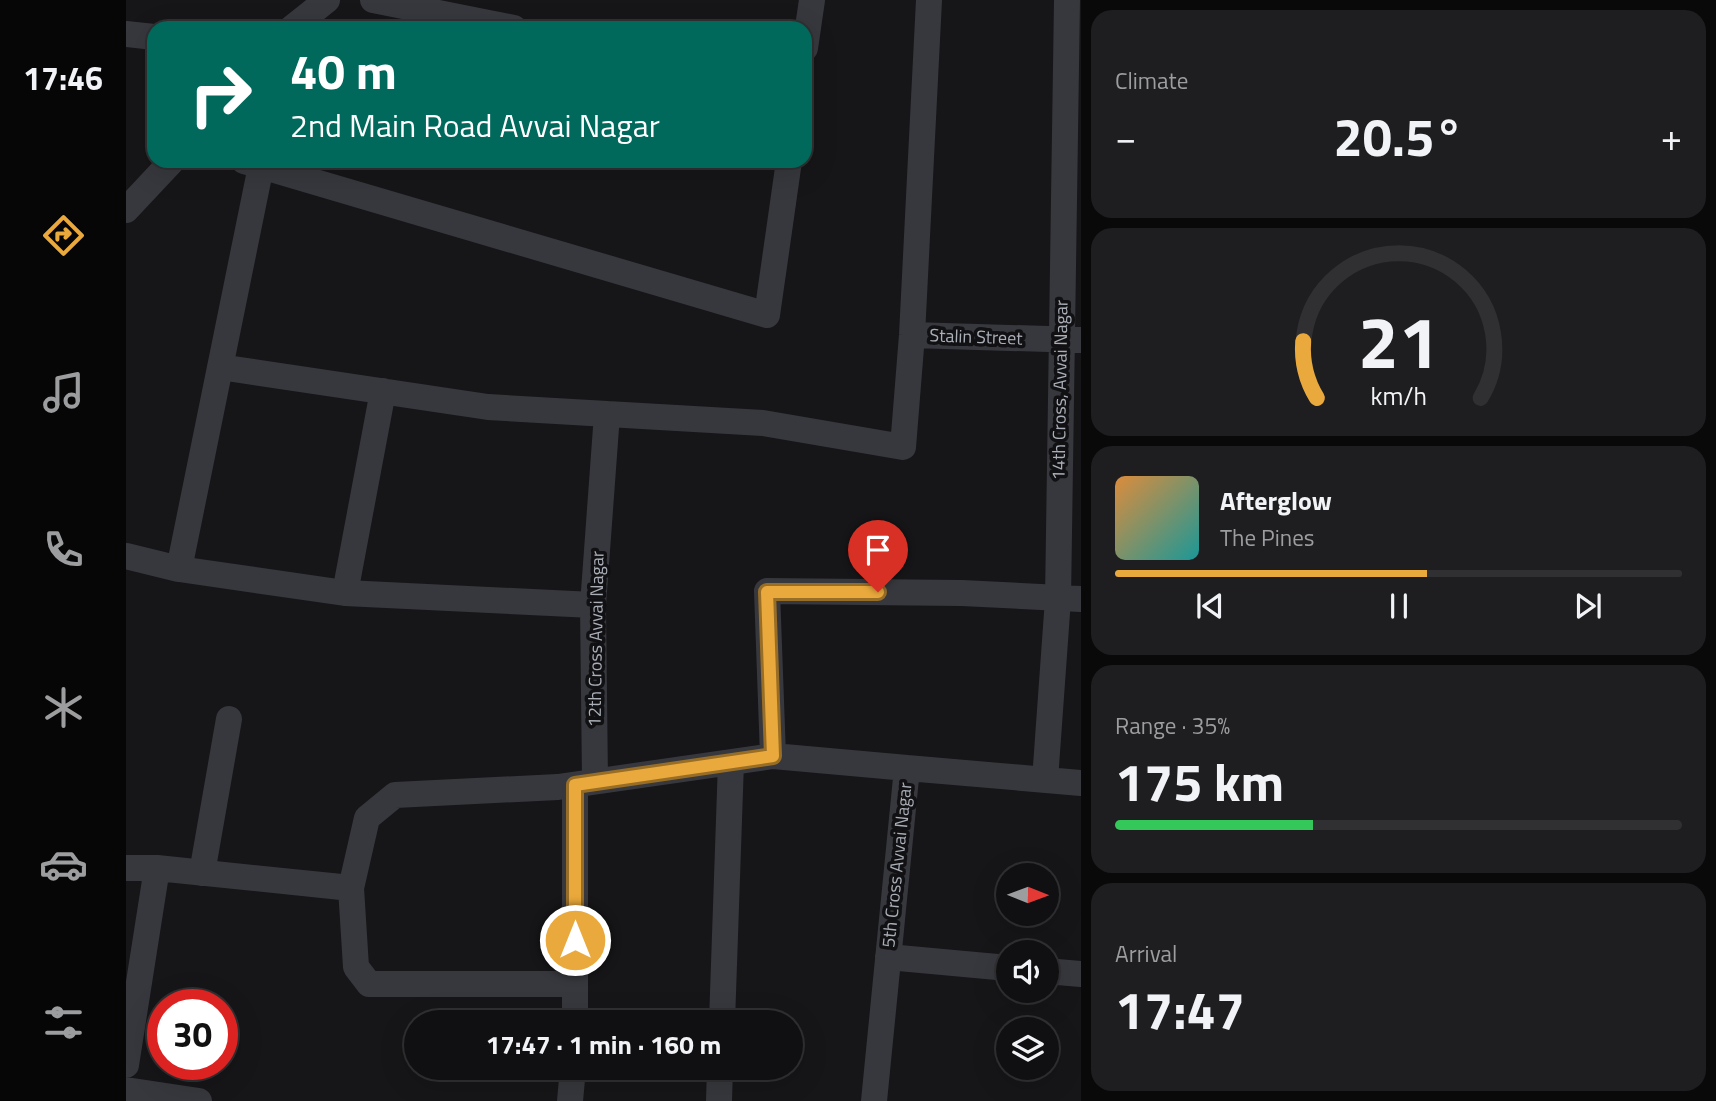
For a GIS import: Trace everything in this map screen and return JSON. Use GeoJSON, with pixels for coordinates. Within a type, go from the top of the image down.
{"type":"FeatureCollection","features":[{"type":"Feature","properties":{"kind":"street"},"geometry":{"type":"LineString","coordinates":[[301,21],[327,0]]}},
{"type":"Feature","properties":{"kind":"street"},"geometry":{"type":"LineString","coordinates":[[373,0],[479,21]]}},
{"type":"Feature","properties":{"kind":"street"},"geometry":{"type":"LineString","coordinates":[[809,21],[812,0]]}},
{"type":"Feature","properties":{"kind":"street"},"geometry":{"type":"LineString","coordinates":[[220,367],[488,407],[763,424],[903,447],[912,335],[929,0]]}},
{"type":"Feature","properties":{"kind":"street","name":"14th Cross, Avvai Nagar"},"geometry":{"type":"LineString","coordinates":[[1045,780],[1069,599],[1067,0]]}},
{"type":"Feature","properties":{"kind":"street"},"geometry":{"type":"LineString","coordinates":[[126,34],[147,36]]}},
{"type":"Feature","properties":{"kind":"street"},"geometry":{"type":"LineString","coordinates":[[126,210],[165,168]]}},
{"type":"Feature","properties":{"kind":"street"},"geometry":{"type":"LineString","coordinates":[[179,569],[220,367],[252,168]]}},
{"type":"Feature","properties":{"kind":"street"},"geometry":{"type":"LineString","coordinates":[[267,168],[767,314],[788,168]]}},
{"type":"Feature","properties":{"kind":"street","name":"Stalin Street"},"geometry":{"type":"LineString","coordinates":[[912,335],[1070,340]]}},
{"type":"Feature","properties":{"kind":"street"},"geometry":{"type":"LineString","coordinates":[[345,593],[383,391]]}},
{"type":"Feature","properties":{"kind":"street","name":"12th Cross Avvai Nagar"},"geometry":{"type":"LineString","coordinates":[[575,1010],[593,605],[607,414]]}},
{"type":"Feature","properties":{"kind":"street"},"geometry":{"type":"LineString","coordinates":[[126,556],[179,569],[345,593],[593,605]]}},
{"type":"Feature","properties":{"kind":"street"},"geometry":{"type":"LineString","coordinates":[[773,756],[767,592],[962,593],[1069,599]]}},
{"type":"Feature","properties":{"kind":"street"},"geometry":{"type":"LineString","coordinates":[[202,873],[229,719]]}},
{"type":"Feature","properties":{"kind":"street"},"geometry":{"type":"LineString","coordinates":[[575,984],[369,984],[356,967],[351,888],[367,818],[395,795],[585,783],[773,756],[907,768]]}},
{"type":"Feature","properties":{"kind":"street"},"geometry":{"type":"LineString","coordinates":[[722,1010],[731,762]]}},
{"type":"Feature","properties":{"kind":"street","name":"5th Cross Avvai Nagar"},"geometry":{"type":"LineString","coordinates":[[874,1101],[907,768],[1081,783]]}},
{"type":"Feature","properties":{"kind":"street"},"geometry":{"type":"LineString","coordinates":[[126,868],[157,868],[351,888]]}},
{"type":"Feature","properties":{"kind":"street"},"geometry":{"type":"LineString","coordinates":[[126,1065],[157,868]]}},
{"type":"Feature","properties":{"kind":"street"},"geometry":{"type":"LineString","coordinates":[[888,957],[996,967]]}},
{"type":"Feature","properties":{"kind":"street"},"geometry":{"type":"LineString","coordinates":[[1059,972],[1081,974]]}},
{"type":"Feature","properties":{"kind":"street"},"geometry":{"type":"LineString","coordinates":[[570,1101],[572,1080]]}},
{"type":"Feature","properties":{"kind":"street"},"geometry":{"type":"LineString","coordinates":[[719,1101],[720,1080]]}},
{"type":"Feature","properties":{"kind":"street"},"geometry":{"type":"LineString","coordinates":[[126,1090],[199,1101]]}},
{"type":"Feature","properties":{"kind":"route"},"geometry":{"type":"LineString","coordinates":[[575,940],[575,785],[773,756],[767,592],[878,592]]}}]}
